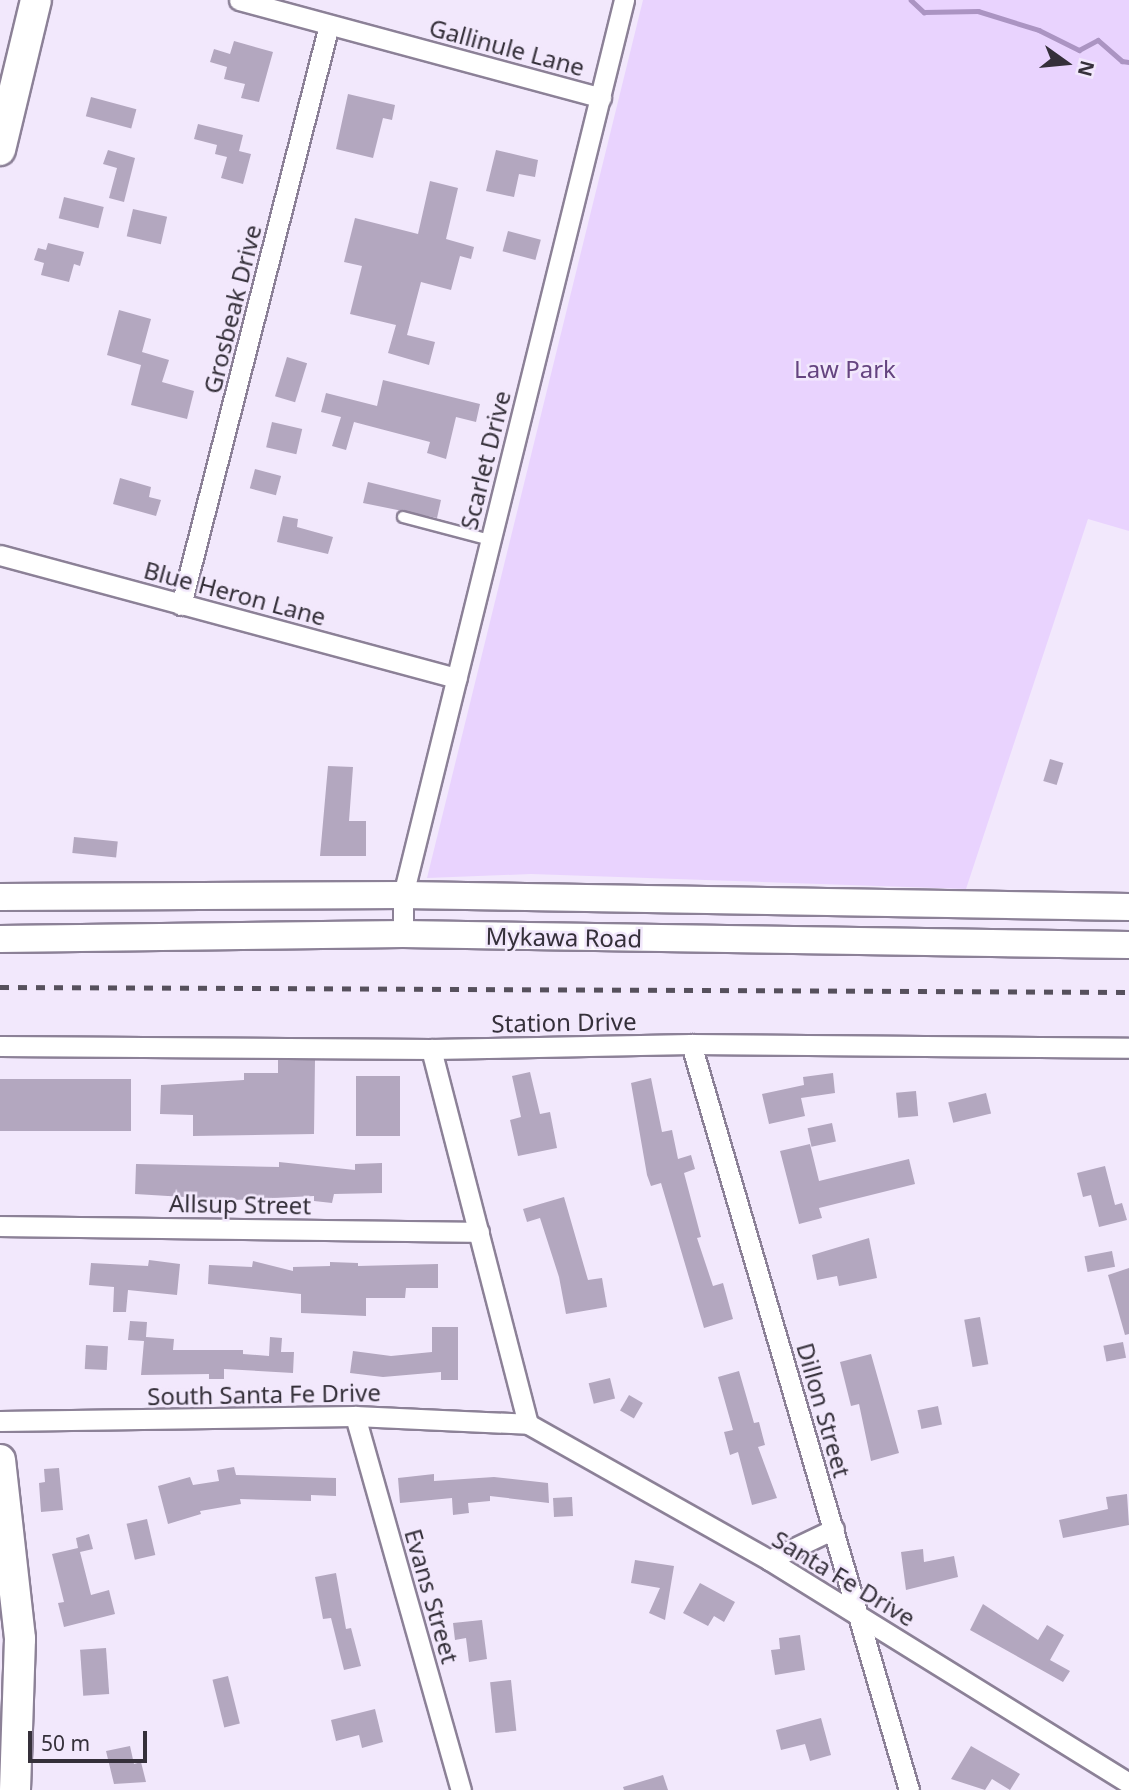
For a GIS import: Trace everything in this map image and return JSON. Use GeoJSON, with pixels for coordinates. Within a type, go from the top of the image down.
{"type":"FeatureCollection","features":[{"type":"Feature","properties":{"kind":"main road"},"geometry":{"type":"LineString","coordinates":[[0,150],[37,0]]}},
{"type":"Feature","properties":{"kind":"main road","name":"Mykawa Road"},"geometry":{"type":"LineString","coordinates":[[0,897],[403,895],[1129,908]]}},
{"type":"Feature","properties":{"kind":"main road"},"geometry":{"type":"LineString","coordinates":[[692,902],[692,940]]}},
{"type":"Feature","properties":{"kind":"main road","name":"Mykawa Road"},"geometry":{"type":"LineString","coordinates":[[0,939],[403,934],[1129,945]]}},
{"type":"Feature","properties":{"kind":"main road"},"geometry":{"type":"LineString","coordinates":[[0,1460],[20,1639],[15,1790]]}},
{"type":"Feature","properties":{"kind":"street","name":"Gallinule Lane"},"geometry":{"type":"LineString","coordinates":[[239,0],[601,98]]}},
{"type":"Feature","properties":{"kind":"street","name":"Scarlet Drive"},"geometry":{"type":"LineString","coordinates":[[403,934],[403,895],[624,0]]}},
{"type":"Feature","properties":{"kind":"street","name":"Grosbeak Drive"},"geometry":{"type":"LineString","coordinates":[[181,605],[329,25]]}},
{"type":"Feature","properties":{"kind":"street","name":"Blue Heron Lane"},"geometry":{"type":"LineString","coordinates":[[0,555],[457,678]]}},
{"type":"Feature","properties":{"kind":"street","name":"Station Drive"},"geometry":{"type":"LineString","coordinates":[[0,1046],[431,1049],[691,1044],[1129,1048]]}},
{"type":"Feature","properties":{"kind":"street","name":"Dillon Street"},"geometry":{"type":"LineString","coordinates":[[691,1044],[909,1790]]}},
{"type":"Feature","properties":{"kind":"street"},"geometry":{"type":"LineString","coordinates":[[431,1049],[528,1424]]}},
{"type":"Feature","properties":{"kind":"street","name":"Allsup Street"},"geometry":{"type":"LineString","coordinates":[[0,1226],[479,1232]]}},
{"type":"Feature","properties":{"kind":"street","name":"South Santa Fe Drive"},"geometry":{"type":"LineString","coordinates":[[0,1421],[355,1416],[528,1424]]}},
{"type":"Feature","properties":{"kind":"street","name":"Evans Street"},"geometry":{"type":"LineString","coordinates":[[355,1416],[461,1790]]}},
{"type":"Feature","properties":{"kind":"street","name":"Santa Fe Drive"},"geometry":{"type":"LineString","coordinates":[[528,1424],[769,1560],[1129,1783]]}},
{"type":"Feature","properties":{"kind":"street"},"geometry":{"type":"LineString","coordinates":[[769,1560],[834,1529]]}},
{"type":"Feature","properties":{"kind":"lane"},"geometry":{"type":"LineString","coordinates":[[403,517],[490,540]]}},
{"type":"Feature","properties":{"kind":"green space","name":"Law Park"},"geometry":{"type":"Polygon","coordinates":[[[643,0],[1129,0],[1129,531],[1088,519],[966,889],[531,874],[427,878],[643,0]]]}},
{"type":"Feature","properties":{"kind":"building"},"geometry":{"type":"Polygon","coordinates":[[[234,41],[273,52],[259,102],[241,98],[245,84],[224,79],[227,67],[210,62],[214,49],[230,54],[234,41]]]}},
{"type":"Feature","properties":{"kind":"building"},"geometry":{"type":"Polygon","coordinates":[[[348,94],[395,105],[392,120],[383,118],[373,158],[336,149],[348,94]]]}},
{"type":"Feature","properties":{"kind":"building"},"geometry":{"type":"Polygon","coordinates":[[[91,97],[136,109],[131,128],[86,116],[91,97]]]}},
{"type":"Feature","properties":{"kind":"building"},"geometry":{"type":"Polygon","coordinates":[[[198,124],[243,135],[239,151],[251,154],[243,184],[221,178],[227,157],[215,154],[217,145],[194,139],[198,124]]]}},
{"type":"Feature","properties":{"kind":"building"},"geometry":{"type":"Polygon","coordinates":[[[108,150],[135,158],[124,202],[109,198],[117,168],[103,164],[108,150]]]}},
{"type":"Feature","properties":{"kind":"building"},"geometry":{"type":"Polygon","coordinates":[[[496,150],[538,160],[535,177],[519,174],[514,197],[486,191],[496,150]]]}},
{"type":"Feature","properties":{"kind":"building"},"geometry":{"type":"Polygon","coordinates":[[[430,181],[458,188],[446,239],[474,247],[471,259],[460,256],[451,290],[421,282],[407,335],[435,342],[429,365],[388,353],[396,325],[350,314],[362,266],[344,262],[355,218],[418,234],[430,181]]]}},
{"type":"Feature","properties":{"kind":"building"},"geometry":{"type":"Polygon","coordinates":[[[64,197],[104,207],[98,228],[59,218],[64,197]]]}},
{"type":"Feature","properties":{"kind":"building"},"geometry":{"type":"Polygon","coordinates":[[[133,209],[167,217],[161,244],[127,236],[133,209]]]}},
{"type":"Feature","properties":{"kind":"building"},"geometry":{"type":"Polygon","coordinates":[[[508,231],[541,240],[535,260],[503,251],[508,231]]]}},
{"type":"Feature","properties":{"kind":"building"},"geometry":{"type":"Polygon","coordinates":[[[48,243],[84,252],[80,266],[74,264],[69,282],[41,275],[44,263],[34,260],[38,248],[46,250],[48,243]]]}},
{"type":"Feature","properties":{"kind":"building"},"geometry":{"type":"Polygon","coordinates":[[[119,310],[151,319],[142,352],[169,360],[162,382],[194,391],[187,419],[131,405],[141,365],[107,355],[119,310]]]}},
{"type":"Feature","properties":{"kind":"building"},"geometry":{"type":"Polygon","coordinates":[[[287,357],[307,363],[295,402],[275,396],[287,357]]]}},
{"type":"Feature","properties":{"kind":"building"},"geometry":{"type":"Polygon","coordinates":[[[383,380],[480,404],[476,422],[456,417],[446,459],[427,453],[430,442],[354,422],[346,450],[332,446],[341,417],[321,412],[326,393],[377,406],[383,380]]]}},
{"type":"Feature","properties":{"kind":"building"},"geometry":{"type":"Polygon","coordinates":[[[272,422],[302,429],[296,454],[266,447],[272,422]]]}},
{"type":"Feature","properties":{"kind":"building"},"geometry":{"type":"Polygon","coordinates":[[[255,469],[281,476],[276,495],[250,488],[255,469]]]}},
{"type":"Feature","properties":{"kind":"building"},"geometry":{"type":"Polygon","coordinates":[[[120,478],[151,487],[149,497],[161,500],[156,516],[113,504],[120,478]]]}},
{"type":"Feature","properties":{"kind":"building"},"geometry":{"type":"Polygon","coordinates":[[[368,482],[441,500],[437,518],[363,503],[368,482]]]}},
{"type":"Feature","properties":{"kind":"building"},"geometry":{"type":"Polygon","coordinates":[[[283,516],[298,519],[297,527],[333,537],[328,554],[277,542],[283,516]]]}},
{"type":"Feature","properties":{"kind":"building"},"geometry":{"type":"Polygon","coordinates":[[[1050,759],[1063,763],[1057,785],[1043,781],[1050,759]]]}},
{"type":"Feature","properties":{"kind":"building"},"geometry":{"type":"Polygon","coordinates":[[[328,766],[353,767],[349,821],[366,821],[366,856],[320,856],[328,766]]]}},
{"type":"Feature","properties":{"kind":"building"},"geometry":{"type":"Polygon","coordinates":[[[74,837],[118,842],[116,858],[72,853],[74,837]]]}},
{"type":"Feature","properties":{"kind":"building"},"geometry":{"type":"Polygon","coordinates":[[[278,1060],[315,1060],[314,1134],[193,1136],[193,1115],[160,1114],[161,1085],[244,1080],[244,1073],[278,1073],[278,1060]]]}},
{"type":"Feature","properties":{"kind":"building"},"geometry":{"type":"Polygon","coordinates":[[[530,1072],[540,1114],[550,1112],[557,1148],[518,1156],[510,1120],[521,1117],[512,1076],[530,1072]]]}},
{"type":"Feature","properties":{"kind":"building"},"geometry":{"type":"Polygon","coordinates":[[[833,1073],[835,1093],[801,1098],[805,1116],[769,1124],[762,1094],[804,1085],[803,1077],[833,1073]]]}},
{"type":"Feature","properties":{"kind":"building"},"geometry":{"type":"Polygon","coordinates":[[[356,1076],[400,1076],[400,1136],[356,1136],[356,1076]]]}},
{"type":"Feature","properties":{"kind":"building"},"geometry":{"type":"Polygon","coordinates":[[[651,1078],[662,1132],[672,1130],[678,1159],[691,1155],[695,1169],[684,1173],[701,1237],[697,1238],[713,1286],[723,1283],[733,1319],[704,1328],[661,1183],[651,1186],[647,1175],[631,1083],[651,1078]]]}},
{"type":"Feature","properties":{"kind":"building"},"geometry":{"type":"Polygon","coordinates":[[[0,1079],[131,1079],[131,1131],[0,1131],[0,1079]]]}},
{"type":"Feature","properties":{"kind":"building"},"geometry":{"type":"Polygon","coordinates":[[[916,1091],[918,1116],[898,1118],[896,1093],[916,1091]]]}},
{"type":"Feature","properties":{"kind":"building"},"geometry":{"type":"Polygon","coordinates":[[[986,1093],[991,1113],[953,1123],[948,1102],[986,1093]]]}},
{"type":"Feature","properties":{"kind":"building"},"geometry":{"type":"Polygon","coordinates":[[[832,1123],[836,1142],[811,1147],[808,1128],[832,1123]]]}},
{"type":"Feature","properties":{"kind":"building"},"geometry":{"type":"Polygon","coordinates":[[[810,1144],[819,1181],[909,1159],[915,1184],[819,1208],[822,1218],[799,1224],[780,1151],[810,1144]]]}},
{"type":"Feature","properties":{"kind":"building"},"geometry":{"type":"Polygon","coordinates":[[[279,1162],[355,1170],[355,1164],[382,1163],[382,1193],[334,1194],[332,1203],[314,1201],[314,1196],[234,1200],[135,1194],[136,1164],[279,1167],[279,1162]]]}},
{"type":"Feature","properties":{"kind":"building"},"geometry":{"type":"Polygon","coordinates":[[[1105,1166],[1115,1205],[1122,1203],[1127,1220],[1099,1227],[1091,1195],[1083,1197],[1077,1173],[1105,1166]]]}},
{"type":"Feature","properties":{"kind":"building"},"geometry":{"type":"Polygon","coordinates":[[[564,1197],[588,1280],[602,1278],[607,1307],[566,1314],[559,1277],[540,1218],[527,1222],[523,1209],[564,1197]]]}},
{"type":"Feature","properties":{"kind":"building"},"geometry":{"type":"Polygon","coordinates":[[[869,1238],[877,1278],[839,1286],[837,1276],[817,1280],[812,1255],[869,1238]]]}},
{"type":"Feature","properties":{"kind":"building"},"geometry":{"type":"Polygon","coordinates":[[[1112,1251],[1115,1267],[1088,1272],[1085,1256],[1112,1251]]]}},
{"type":"Feature","properties":{"kind":"building"},"geometry":{"type":"Polygon","coordinates":[[[149,1260],[180,1264],[177,1295],[128,1290],[126,1312],[113,1312],[114,1287],[89,1285],[91,1263],[148,1266],[149,1260]]]}},
{"type":"Feature","properties":{"kind":"building"},"geometry":{"type":"Polygon","coordinates":[[[253,1261],[293,1271],[293,1267],[330,1266],[330,1262],[358,1263],[358,1266],[438,1264],[438,1288],[406,1288],[405,1298],[366,1298],[366,1316],[301,1313],[301,1294],[208,1284],[209,1265],[252,1267],[253,1261]]]}},
{"type":"Feature","properties":{"kind":"building"},"geometry":{"type":"Polygon","coordinates":[[[1129,1268],[1129,1334],[1125,1335],[1108,1275],[1129,1268]]]}},
{"type":"Feature","properties":{"kind":"building"},"geometry":{"type":"Polygon","coordinates":[[[980,1317],[988,1364],[973,1367],[964,1320],[980,1317]]]}},
{"type":"Feature","properties":{"kind":"building"},"geometry":{"type":"Polygon","coordinates":[[[130,1321],[147,1322],[146,1337],[174,1339],[173,1350],[243,1350],[243,1354],[269,1356],[270,1337],[282,1338],[281,1352],[294,1352],[293,1373],[224,1369],[224,1379],[209,1379],[209,1374],[141,1375],[144,1341],[128,1340],[130,1321]]]}},
{"type":"Feature","properties":{"kind":"building"},"geometry":{"type":"Polygon","coordinates":[[[432,1327],[458,1327],[458,1380],[441,1380],[441,1372],[383,1377],[350,1373],[353,1351],[391,1356],[432,1352],[432,1327]]]}},
{"type":"Feature","properties":{"kind":"building"},"geometry":{"type":"Polygon","coordinates":[[[1123,1342],[1126,1358],[1106,1362],[1103,1346],[1123,1342]]]}},
{"type":"Feature","properties":{"kind":"building"},"geometry":{"type":"Polygon","coordinates":[[[86,1345],[108,1346],[107,1370],[85,1369],[86,1345]]]}},
{"type":"Feature","properties":{"kind":"building"},"geometry":{"type":"Polygon","coordinates":[[[871,1354],[899,1453],[871,1461],[859,1404],[851,1406],[840,1362],[871,1354]]]}},
{"type":"Feature","properties":{"kind":"building"},"geometry":{"type":"Polygon","coordinates":[[[739,1371],[754,1423],[759,1422],[765,1445],[758,1447],[777,1498],[752,1505],[738,1452],[730,1455],[724,1432],[733,1430],[718,1377],[739,1371]]]}},
{"type":"Feature","properties":{"kind":"building"},"geometry":{"type":"Polygon","coordinates":[[[610,1378],[615,1398],[594,1404],[589,1383],[610,1378]]]}},
{"type":"Feature","properties":{"kind":"building"},"geometry":{"type":"Polygon","coordinates":[[[629,1395],[643,1403],[634,1419],[620,1411],[629,1395]]]}},
{"type":"Feature","properties":{"kind":"building"},"geometry":{"type":"Polygon","coordinates":[[[938,1406],[942,1425],[921,1429],[917,1410],[938,1406]]]}},
{"type":"Feature","properties":{"kind":"building"},"geometry":{"type":"Polygon","coordinates":[[[234,1467],[236,1475],[336,1478],[336,1496],[311,1495],[311,1501],[240,1499],[241,1504],[200,1511],[201,1514],[168,1524],[158,1486],[190,1477],[193,1485],[219,1481],[217,1470],[234,1467]]]}},
{"type":"Feature","properties":{"kind":"building"},"geometry":{"type":"Polygon","coordinates":[[[59,1468],[63,1510],[41,1512],[39,1483],[45,1482],[44,1469],[59,1468]]]}},
{"type":"Feature","properties":{"kind":"building"},"geometry":{"type":"Polygon","coordinates":[[[434,1474],[434,1481],[494,1477],[548,1483],[549,1503],[490,1496],[490,1501],[468,1503],[469,1513],[453,1515],[452,1498],[400,1503],[398,1478],[434,1474]]]}},
{"type":"Feature","properties":{"kind":"building"},"geometry":{"type":"Polygon","coordinates":[[[1127,1494],[1129,1525],[1063,1538],[1059,1520],[1108,1509],[1106,1497],[1127,1494]]]}},
{"type":"Feature","properties":{"kind":"building"},"geometry":{"type":"Polygon","coordinates":[[[572,1497],[573,1516],[554,1517],[553,1498],[572,1497]]]}},
{"type":"Feature","properties":{"kind":"building"},"geometry":{"type":"Polygon","coordinates":[[[147,1519],[155,1555],[135,1560],[127,1524],[147,1519]]]}},
{"type":"Feature","properties":{"kind":"building"},"geometry":{"type":"Polygon","coordinates":[[[89,1534],[93,1549],[80,1552],[91,1595],[109,1590],[115,1614],[64,1627],[58,1603],[64,1602],[52,1554],[78,1548],[76,1538],[89,1534]]]}},
{"type":"Feature","properties":{"kind":"building"},"geometry":{"type":"Polygon","coordinates":[[[923,1549],[924,1562],[954,1556],[958,1577],[906,1590],[901,1552],[923,1549]]]}},
{"type":"Feature","properties":{"kind":"building"},"geometry":{"type":"Polygon","coordinates":[[[635,1560],[674,1566],[665,1620],[649,1613],[660,1588],[631,1583],[635,1560]]]}},
{"type":"Feature","properties":{"kind":"building"},"geometry":{"type":"Polygon","coordinates":[[[336,1573],[346,1629],[351,1628],[361,1666],[344,1670],[331,1618],[323,1619],[315,1577],[336,1573]]]}},
{"type":"Feature","properties":{"kind":"building"},"geometry":{"type":"Polygon","coordinates":[[[700,1583],[735,1602],[724,1622],[714,1616],[708,1626],[683,1613],[700,1583]]]}},
{"type":"Feature","properties":{"kind":"building"},"geometry":{"type":"Polygon","coordinates":[[[983,1604],[1038,1640],[1047,1625],[1064,1635],[1050,1660],[1070,1671],[1063,1682],[970,1630],[983,1604]]]}},
{"type":"Feature","properties":{"kind":"building"},"geometry":{"type":"Polygon","coordinates":[[[482,1620],[487,1659],[469,1662],[466,1638],[455,1640],[453,1623],[482,1620]]]}},
{"type":"Feature","properties":{"kind":"building"},"geometry":{"type":"Polygon","coordinates":[[[800,1635],[805,1670],[775,1675],[771,1650],[780,1649],[779,1638],[800,1635]]]}},
{"type":"Feature","properties":{"kind":"building"},"geometry":{"type":"Polygon","coordinates":[[[106,1648],[109,1694],[83,1696],[80,1650],[106,1648]]]}},
{"type":"Feature","properties":{"kind":"building"},"geometry":{"type":"Polygon","coordinates":[[[228,1676],[240,1724],[224,1727],[212,1680],[228,1676]]]}},
{"type":"Feature","properties":{"kind":"building"},"geometry":{"type":"Polygon","coordinates":[[[511,1680],[516,1731],[495,1733],[490,1682],[511,1680]]]}},
{"type":"Feature","properties":{"kind":"building"},"geometry":{"type":"Polygon","coordinates":[[[375,1709],[383,1742],[362,1748],[359,1735],[336,1741],[331,1720],[375,1709]]]}},
{"type":"Feature","properties":{"kind":"building"},"geometry":{"type":"Polygon","coordinates":[[[821,1718],[831,1755],[810,1761],[805,1744],[781,1750],[776,1730],[821,1718]]]}},
{"type":"Feature","properties":{"kind":"building"},"geometry":{"type":"Polygon","coordinates":[[[130,1746],[134,1764],[141,1762],[146,1782],[114,1784],[106,1751],[130,1746]]]}},
{"type":"Feature","properties":{"kind":"building"},"geometry":{"type":"Polygon","coordinates":[[[971,1746],[1020,1774],[1010,1790],[992,1779],[985,1790],[951,1779],[971,1746]]]}},
{"type":"Feature","properties":{"kind":"building"},"geometry":{"type":"Polygon","coordinates":[[[663,1775],[668,1790],[624,1790],[623,1787],[663,1775]]]}},
{"type":"Feature","properties":{"kind":"waterway"},"geometry":{"type":"LineString","coordinates":[[911,0],[924,12],[978,11],[1039,30],[1079,50],[1098,40],[1122,61],[1129,62]]}},
{"type":"Feature","properties":{"kind":"railway"},"geometry":{"type":"LineString","coordinates":[[0,987],[1129,992]]}}]}
